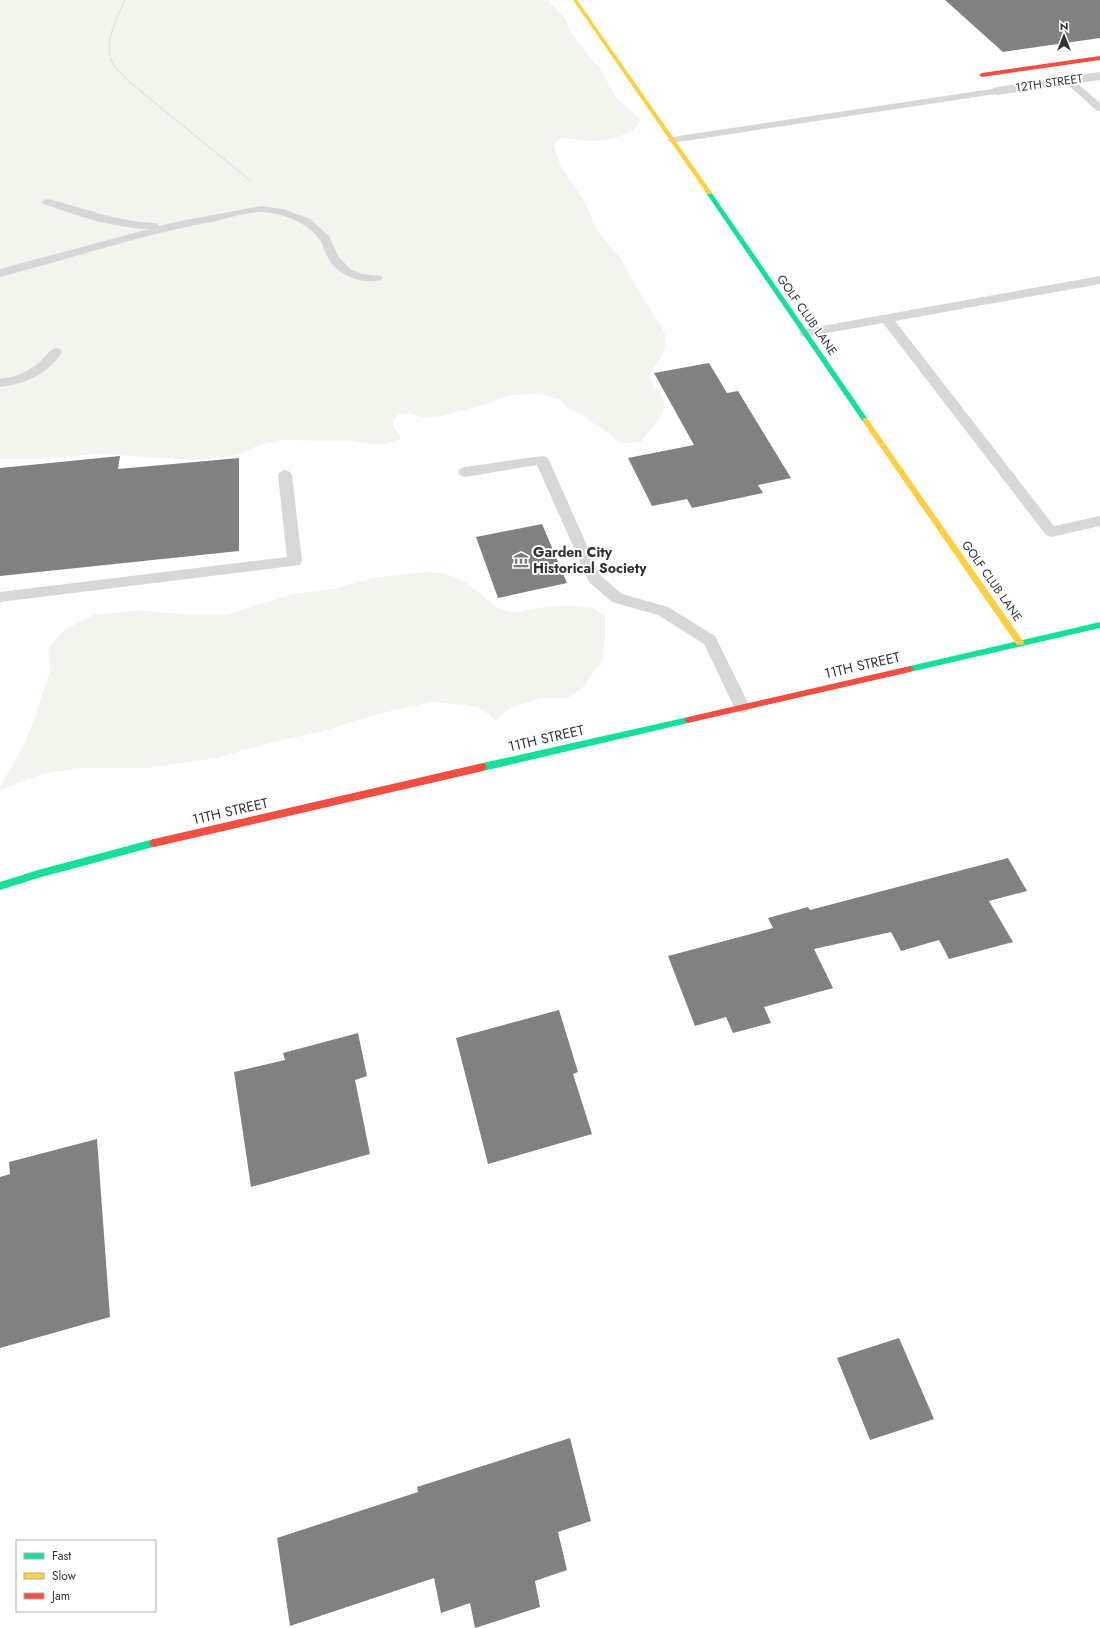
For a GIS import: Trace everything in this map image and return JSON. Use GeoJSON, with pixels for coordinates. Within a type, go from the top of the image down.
{"type":"FeatureCollection","features":[{"type":"Feature","properties":{"kind":"street","name":"GOLF CLUB LANE"},"geometry":{"type":"LineString","coordinates":[[574,0],[1020,643]]}},
{"type":"Feature","properties":{"kind":"street","name":"12TH STREET"},"geometry":{"type":"LineString","coordinates":[[982,75],[1100,58]]}},
{"type":"Feature","properties":{"kind":"street","name":"12TH STREET"},"geometry":{"type":"LineString","coordinates":[[998,91],[1100,76]]}},
{"type":"Feature","properties":{"kind":"street","name":"11TH STREET"},"geometry":{"type":"LineString","coordinates":[[0,886],[38,874],[160,842],[1100,625]]}},
{"type":"Feature","properties":{"kind":"lane"},"geometry":{"type":"LineString","coordinates":[[1068,80],[1100,108]]}},
{"type":"Feature","properties":{"kind":"lane"},"geometry":{"type":"LineString","coordinates":[[672,140],[998,91]]}},
{"type":"Feature","properties":{"kind":"lane"},"geometry":{"type":"LineString","coordinates":[[48,202],[113,222],[140,226],[174,226]]}},
{"type":"Feature","properties":{"kind":"lane"},"geometry":{"type":"LineString","coordinates":[[0,273],[174,226],[261,209],[284,212],[306,220],[325,238],[333,257],[346,271],[360,277],[377,278]]}},
{"type":"Feature","properties":{"kind":"lane"},"geometry":{"type":"LineString","coordinates":[[805,333],[1100,280]]}},
{"type":"Feature","properties":{"kind":"lane"},"geometry":{"type":"LineString","coordinates":[[887,319],[1051,532],[1100,521]]}},
{"type":"Feature","properties":{"kind":"lane"},"geometry":{"type":"LineString","coordinates":[[0,383],[12,382],[34,373],[48,363],[56,352]]}},
{"type":"Feature","properties":{"kind":"lane"},"geometry":{"type":"LineString","coordinates":[[465,472],[542,460],[594,578],[617,598],[663,611],[710,640],[742,707]]}},
{"type":"Feature","properties":{"kind":"lane"},"geometry":{"type":"LineString","coordinates":[[0,597],[295,561],[285,475]]}},
{"type":"Feature","properties":{"kind":"path"},"geometry":{"type":"LineString","coordinates":[[125,0],[113,28],[108,46],[113,64],[127,80],[290,214]]}},
{"type":"Feature","properties":{"kind":"shaded area"},"geometry":{"type":"Polygon","coordinates":[[[0,0],[548,0],[566,20],[570,31],[590,58],[600,68],[616,98],[640,119],[634,129],[621,136],[593,141],[562,138],[557,140],[554,145],[561,166],[583,199],[599,233],[620,258],[665,334],[665,346],[660,360],[649,374],[651,382],[660,393],[663,400],[664,406],[659,419],[641,442],[621,443],[585,417],[566,407],[560,399],[538,394],[511,395],[487,404],[438,417],[422,417],[406,413],[398,415],[393,420],[394,428],[400,435],[400,440],[384,444],[368,444],[353,441],[281,440],[257,446],[237,455],[192,460],[104,454],[38,459],[0,459],[0,0]]]}},
{"type":"Feature","properties":{"kind":"shaded area"},"geometry":{"type":"Polygon","coordinates":[[[424,572],[441,573],[456,578],[475,589],[496,606],[510,612],[519,612],[537,608],[579,606],[594,609],[605,616],[603,659],[583,687],[568,698],[541,698],[510,708],[496,720],[481,709],[467,705],[431,702],[374,715],[320,732],[268,743],[216,758],[146,768],[81,768],[42,774],[0,790],[0,787],[24,744],[34,720],[50,670],[48,648],[65,629],[94,615],[140,610],[189,615],[226,615],[292,594],[334,589],[373,578],[424,572]]]}},
{"type":"Feature","properties":{"kind":"building"},"geometry":{"type":"Polygon","coordinates":[[[945,0],[1100,0],[1100,38],[1003,52],[945,0]]]}},
{"type":"Feature","properties":{"kind":"building"},"geometry":{"type":"Polygon","coordinates":[[[709,363],[727,393],[738,391],[791,478],[758,485],[763,493],[692,508],[687,499],[652,506],[628,458],[694,445],[654,373],[709,363]]]}},
{"type":"Feature","properties":{"kind":"building"},"geometry":{"type":"Polygon","coordinates":[[[120,456],[118,469],[239,458],[239,551],[0,576],[0,468],[120,456]]]}},
{"type":"Feature","properties":{"kind":"building","name":"Garden City Historical Society"},"geometry":{"type":"Polygon","coordinates":[[[542,524],[567,583],[498,598],[476,537],[542,524]]]}},
{"type":"Feature","properties":{"kind":"building"},"geometry":{"type":"Polygon","coordinates":[[[1008,858],[1027,891],[989,901],[1013,942],[949,959],[939,940],[901,951],[891,932],[814,949],[833,988],[764,1007],[771,1023],[733,1033],[726,1017],[695,1026],[668,956],[773,928],[768,918],[808,907],[810,910],[1008,858]]]}},
{"type":"Feature","properties":{"kind":"building"},"geometry":{"type":"Polygon","coordinates":[[[559,1010],[578,1072],[573,1074],[592,1134],[488,1164],[456,1038],[559,1010]]]}},
{"type":"Feature","properties":{"kind":"building"},"geometry":{"type":"Polygon","coordinates":[[[358,1033],[367,1076],[355,1080],[370,1154],[251,1187],[234,1072],[285,1060],[283,1053],[358,1033]]]}},
{"type":"Feature","properties":{"kind":"building"},"geometry":{"type":"Polygon","coordinates":[[[97,1139],[110,1317],[0,1348],[0,1177],[10,1174],[9,1162],[97,1139]]]}},
{"type":"Feature","properties":{"kind":"building"},"geometry":{"type":"Polygon","coordinates":[[[899,1338],[934,1419],[870,1440],[837,1358],[899,1338]]]}},
{"type":"Feature","properties":{"kind":"building"},"geometry":{"type":"Polygon","coordinates":[[[570,1438],[591,1521],[558,1532],[567,1570],[535,1581],[540,1607],[475,1628],[470,1603],[441,1613],[434,1578],[290,1626],[277,1538],[418,1492],[417,1487],[570,1438]]]}},
{"type":"Feature","properties":{"kind":"traffic: fast"},"geometry":{"type":"LineString","coordinates":[[709,193],[865,420]]}},
{"type":"Feature","properties":{"kind":"traffic: fast"},"geometry":{"type":"LineString","coordinates":[[910,669],[1100,625]]}},
{"type":"Feature","properties":{"kind":"traffic: fast"},"geometry":{"type":"LineString","coordinates":[[483,767],[688,720]]}},
{"type":"Feature","properties":{"kind":"traffic: fast"},"geometry":{"type":"LineString","coordinates":[[0,886],[38,874],[154,843]]}},
{"type":"Feature","properties":{"kind":"traffic: slow"},"geometry":{"type":"LineString","coordinates":[[575,0],[709,193]]}},
{"type":"Feature","properties":{"kind":"traffic: slow"},"geometry":{"type":"LineString","coordinates":[[865,420],[1020,643]]}},
{"type":"Feature","properties":{"kind":"traffic: jam"},"geometry":{"type":"LineString","coordinates":[[982,75],[1100,58]]}},
{"type":"Feature","properties":{"kind":"traffic: jam"},"geometry":{"type":"LineString","coordinates":[[688,720],[910,669]]}},
{"type":"Feature","properties":{"kind":"traffic: jam"},"geometry":{"type":"LineString","coordinates":[[154,843],[483,767]]}},
{"type":"Feature","properties":{"kind":"place","name":"Garden City Historical Society"},"geometry":{"type":"Point","coordinates":[521,560]}}]}
